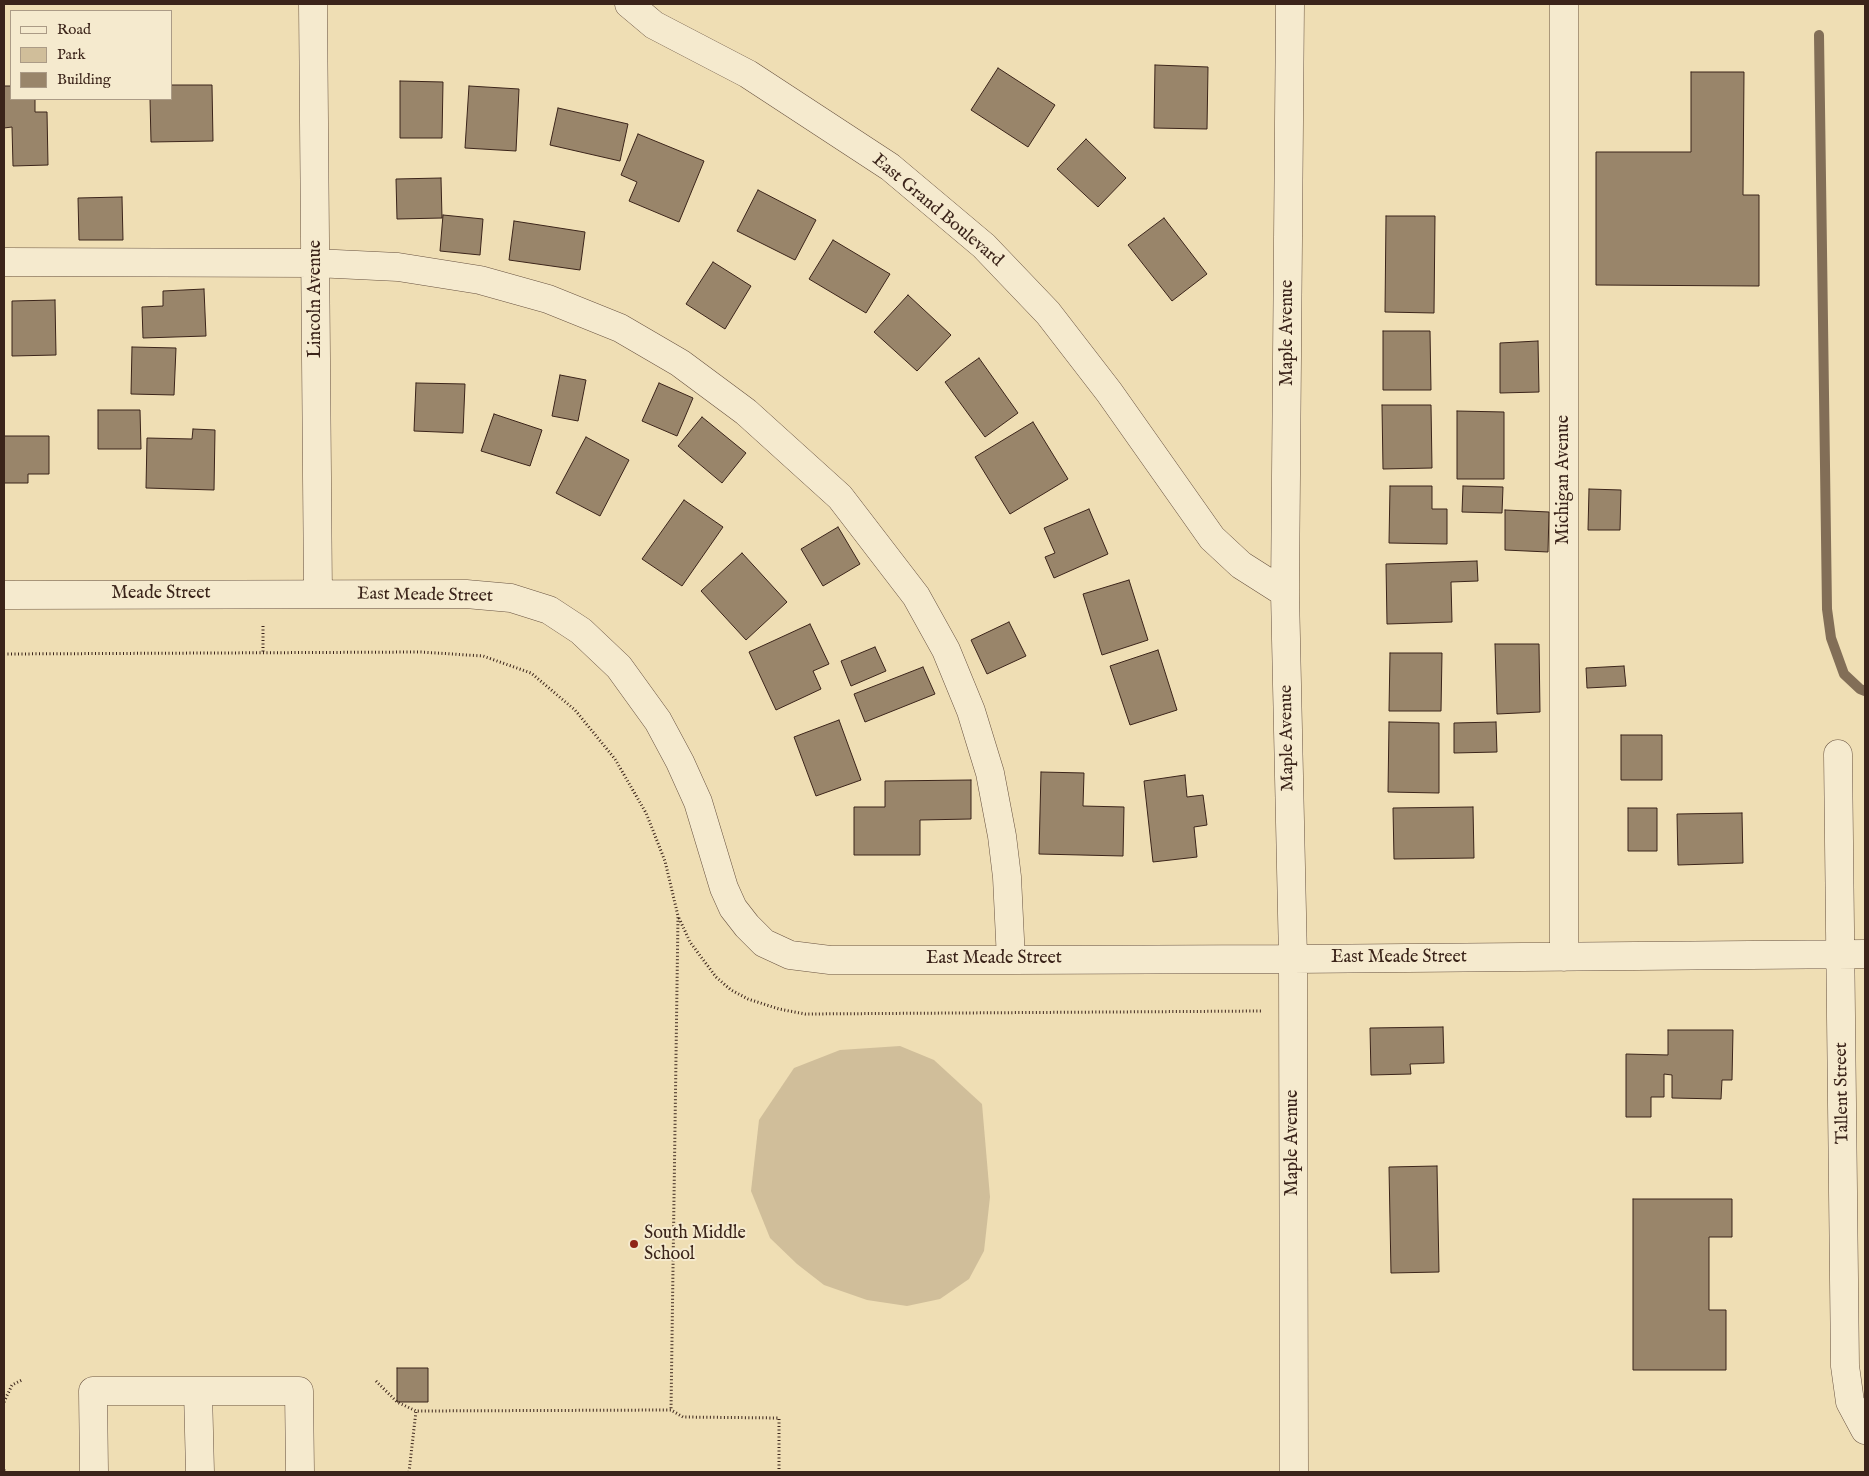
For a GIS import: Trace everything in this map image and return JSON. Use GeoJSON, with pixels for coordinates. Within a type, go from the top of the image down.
{"type":"FeatureCollection","features":[{"type":"Feature","properties":{"kind":"street","name":"Lincoln Avenue"},"geometry":{"type":"LineString","coordinates":[[313,4],[318,594]]}},
{"type":"Feature","properties":{"kind":"street","name":"East Grand Boulevard"},"geometry":{"type":"LineString","coordinates":[[629,4],[654,25],[748,74],[890,167],[984,246],[1048,313],[1109,392],[1212,538],[1241,565],[1286,593]]}},
{"type":"Feature","properties":{"kind":"street","name":"Maple Avenue"},"geometry":{"type":"LineString","coordinates":[[1290,4],[1286,593],[1293,959],[1294,1472]]}},
{"type":"Feature","properties":{"kind":"street","name":"Michigan Avenue"},"geometry":{"type":"LineString","coordinates":[[1564,4],[1564,957]]}},
{"type":"Feature","properties":{"kind":"street"},"geometry":{"type":"LineString","coordinates":[[4,262],[315,263],[398,267],[480,280],[548,299],[620,328],[680,364],[746,412],[840,497],[916,596],[946,650],[971,711],[990,773],[1002,836],[1007,877],[1010,960]]}},
{"type":"Feature","properties":{"kind":"street","name":"East Meade Street"},"geometry":{"type":"LineString","coordinates":[[318,594],[466,594],[512,598],[549,610],[581,631],[619,667],[658,720],[698,802],[724,888],[733,908],[764,943],[790,955],[830,960],[1010,960],[1853,954]]}},
{"type":"Feature","properties":{"kind":"street","name":"Meade Street"},"geometry":{"type":"LineString","coordinates":[[4,595],[318,594]]}},
{"type":"Feature","properties":{"kind":"street","name":"Tallent Street"},"geometry":{"type":"LineString","coordinates":[[1838,754],[1853,954],[1854,1190],[1846,1366],[1850,1402],[1864,1430]]}},
{"type":"Feature","properties":{"kind":"street"},"geometry":{"type":"LineString","coordinates":[[94,1472],[93,1391],[299,1391],[300,1472]]}},
{"type":"Feature","properties":{"kind":"street"},"geometry":{"type":"LineString","coordinates":[[198,1391],[200,1472]]}},
{"type":"Feature","properties":{"kind":"path"},"geometry":{"type":"LineString","coordinates":[[4,654],[420,652],[483,656],[531,673],[575,710],[614,759],[646,812],[665,860],[678,916],[690,942],[716,977],[730,990],[748,1000],[779,1009],[805,1014],[1293,1011]]}},
{"type":"Feature","properties":{"kind":"path"},"geometry":{"type":"LineString","coordinates":[[671,1410],[678,916]]}},
{"type":"Feature","properties":{"kind":"path"},"geometry":{"type":"LineString","coordinates":[[4,1402],[12,1385],[22,1380]]}},
{"type":"Feature","properties":{"kind":"path"},"geometry":{"type":"LineString","coordinates":[[376,1381],[397,1402],[416,1412],[671,1410],[683,1417],[779,1418],[779,1472]]}},
{"type":"Feature","properties":{"kind":"path"},"geometry":{"type":"LineString","coordinates":[[409,1472],[416,1412]]}},
{"type":"Feature","properties":{"kind":"green space"},"geometry":{"type":"Polygon","coordinates":[[[900,1046],[934,1060],[982,1104],[990,1197],[984,1251],[969,1279],[940,1299],[907,1306],[867,1300],[824,1285],[797,1264],[770,1238],[751,1191],[759,1120],[794,1068],[840,1050],[900,1046]]]}},
{"type":"Feature","properties":{"kind":"building"},"geometry":{"type":"Polygon","coordinates":[[[1155,65],[1208,67],[1207,129],[1154,128],[1155,65]]]}},
{"type":"Feature","properties":{"kind":"building"},"geometry":{"type":"Polygon","coordinates":[[[998,68],[1055,105],[1028,147],[971,110],[998,68]]]}},
{"type":"Feature","properties":{"kind":"building"},"geometry":{"type":"Polygon","coordinates":[[[1691,72],[1744,72],[1743,195],[1759,195],[1759,286],[1596,285],[1596,152],[1691,152],[1691,72]]]}},
{"type":"Feature","properties":{"kind":"building"},"geometry":{"type":"Polygon","coordinates":[[[400,81],[443,82],[442,138],[400,138],[400,81]]]}},
{"type":"Feature","properties":{"kind":"building"},"geometry":{"type":"Polygon","coordinates":[[[172,85],[212,85],[213,141],[151,142],[150,100],[172,100],[172,85]]]}},
{"type":"Feature","properties":{"kind":"building"},"geometry":{"type":"Polygon","coordinates":[[[4,86],[10,86],[10,100],[35,100],[35,112],[47,112],[48,165],[13,166],[12,127],[4,128],[4,86]]]}},
{"type":"Feature","properties":{"kind":"building"},"geometry":{"type":"Polygon","coordinates":[[[469,86],[519,89],[516,151],[465,148],[469,86]]]}},
{"type":"Feature","properties":{"kind":"building"},"geometry":{"type":"Polygon","coordinates":[[[558,108],[628,124],[620,161],[550,145],[558,108]]]}},
{"type":"Feature","properties":{"kind":"building"},"geometry":{"type":"Polygon","coordinates":[[[638,134],[704,161],[679,222],[629,201],[637,182],[621,175],[638,134]]]}},
{"type":"Feature","properties":{"kind":"building"},"geometry":{"type":"Polygon","coordinates":[[[1086,139],[1126,178],[1098,207],[1057,169],[1086,139]]]}},
{"type":"Feature","properties":{"kind":"building"},"geometry":{"type":"Polygon","coordinates":[[[441,178],[442,218],[397,219],[396,179],[441,178]]]}},
{"type":"Feature","properties":{"kind":"building"},"geometry":{"type":"Polygon","coordinates":[[[758,190],[816,220],[795,260],[737,231],[758,190]]]}},
{"type":"Feature","properties":{"kind":"building"},"geometry":{"type":"Polygon","coordinates":[[[122,197],[123,240],[79,240],[78,198],[122,197]]]}},
{"type":"Feature","properties":{"kind":"building"},"geometry":{"type":"Polygon","coordinates":[[[443,215],[483,219],[480,255],[440,251],[443,215]]]}},
{"type":"Feature","properties":{"kind":"building"},"geometry":{"type":"Polygon","coordinates":[[[1386,216],[1435,216],[1434,313],[1385,312],[1386,216]]]}},
{"type":"Feature","properties":{"kind":"building"},"geometry":{"type":"Polygon","coordinates":[[[1164,218],[1207,274],[1172,301],[1128,245],[1164,218]]]}},
{"type":"Feature","properties":{"kind":"building"},"geometry":{"type":"Polygon","coordinates":[[[514,221],[585,232],[580,270],[509,260],[514,221]]]}},
{"type":"Feature","properties":{"kind":"building"},"geometry":{"type":"Polygon","coordinates":[[[833,240],[890,274],[866,313],[809,279],[833,240]]]}},
{"type":"Feature","properties":{"kind":"building"},"geometry":{"type":"Polygon","coordinates":[[[713,262],[751,286],[725,329],[686,304],[713,262]]]}},
{"type":"Feature","properties":{"kind":"building"},"geometry":{"type":"Polygon","coordinates":[[[204,289],[206,336],[143,338],[142,307],[163,306],[163,291],[204,289]]]}},
{"type":"Feature","properties":{"kind":"building"},"geometry":{"type":"Polygon","coordinates":[[[908,295],[951,335],[917,371],[874,332],[908,295]]]}},
{"type":"Feature","properties":{"kind":"building"},"geometry":{"type":"Polygon","coordinates":[[[55,300],[56,355],[12,356],[12,301],[55,300]]]}},
{"type":"Feature","properties":{"kind":"building"},"geometry":{"type":"Polygon","coordinates":[[[1383,331],[1430,331],[1431,390],[1383,390],[1383,331]]]}},
{"type":"Feature","properties":{"kind":"building"},"geometry":{"type":"Polygon","coordinates":[[[1538,341],[1539,392],[1500,393],[1500,343],[1538,341]]]}},
{"type":"Feature","properties":{"kind":"building"},"geometry":{"type":"Polygon","coordinates":[[[132,347],[176,348],[174,395],[131,394],[132,347]]]}},
{"type":"Feature","properties":{"kind":"building"},"geometry":{"type":"Polygon","coordinates":[[[979,358],[1018,413],[985,437],[945,382],[979,358]]]}},
{"type":"Feature","properties":{"kind":"building"},"geometry":{"type":"Polygon","coordinates":[[[560,375],[586,380],[578,421],[552,416],[560,375]]]}},
{"type":"Feature","properties":{"kind":"building"},"geometry":{"type":"Polygon","coordinates":[[[416,383],[465,384],[463,433],[414,431],[416,383]]]}},
{"type":"Feature","properties":{"kind":"building"},"geometry":{"type":"Polygon","coordinates":[[[659,383],[693,398],[677,436],[642,421],[659,383]]]}},
{"type":"Feature","properties":{"kind":"building"},"geometry":{"type":"Polygon","coordinates":[[[1382,405],[1431,405],[1432,468],[1383,469],[1382,405]]]}},
{"type":"Feature","properties":{"kind":"building"},"geometry":{"type":"Polygon","coordinates":[[[98,410],[140,410],[141,449],[98,449],[98,410]]]}},
{"type":"Feature","properties":{"kind":"building"},"geometry":{"type":"Polygon","coordinates":[[[1457,411],[1504,412],[1504,479],[1457,479],[1457,411]]]}},
{"type":"Feature","properties":{"kind":"building"},"geometry":{"type":"Polygon","coordinates":[[[494,414],[542,430],[530,466],[481,451],[494,414]]]}},
{"type":"Feature","properties":{"kind":"building"},"geometry":{"type":"Polygon","coordinates":[[[702,417],[746,453],[722,483],[678,446],[702,417]]]}},
{"type":"Feature","properties":{"kind":"building"},"geometry":{"type":"Polygon","coordinates":[[[1033,422],[1068,479],[1010,514],[975,457],[1033,422]]]}},
{"type":"Feature","properties":{"kind":"building"},"geometry":{"type":"Polygon","coordinates":[[[193,429],[215,430],[214,490],[146,488],[147,438],[192,439],[193,429]]]}},
{"type":"Feature","properties":{"kind":"building"},"geometry":{"type":"Polygon","coordinates":[[[4,436],[49,436],[49,474],[28,474],[28,483],[4,483],[4,436]]]}},
{"type":"Feature","properties":{"kind":"building"},"geometry":{"type":"Polygon","coordinates":[[[586,437],[629,460],[600,516],[556,493],[586,437]]]}},
{"type":"Feature","properties":{"kind":"building"},"geometry":{"type":"Polygon","coordinates":[[[1390,486],[1432,486],[1432,509],[1447,509],[1447,544],[1389,543],[1390,486]]]}},
{"type":"Feature","properties":{"kind":"building"},"geometry":{"type":"Polygon","coordinates":[[[1463,486],[1503,487],[1502,513],[1462,512],[1463,486]]]}},
{"type":"Feature","properties":{"kind":"building"},"geometry":{"type":"Polygon","coordinates":[[[1589,489],[1621,490],[1620,530],[1588,530],[1589,489]]]}},
{"type":"Feature","properties":{"kind":"building"},"geometry":{"type":"Polygon","coordinates":[[[684,500],[723,527],[682,586],[642,559],[684,500]]]}},
{"type":"Feature","properties":{"kind":"building"},"geometry":{"type":"Polygon","coordinates":[[[1089,509],[1108,554],[1054,578],[1045,557],[1055,553],[1044,528],[1089,509]]]}},
{"type":"Feature","properties":{"kind":"building"},"geometry":{"type":"Polygon","coordinates":[[[1505,510],[1549,512],[1548,552],[1505,550],[1505,510]]]}},
{"type":"Feature","properties":{"kind":"building"},"geometry":{"type":"Polygon","coordinates":[[[838,527],[860,564],[823,586],[801,549],[838,527]]]}},
{"type":"Feature","properties":{"kind":"building"},"geometry":{"type":"Polygon","coordinates":[[[742,553],[787,602],[746,640],[701,591],[742,553]]]}},
{"type":"Feature","properties":{"kind":"building"},"geometry":{"type":"Polygon","coordinates":[[[1477,561],[1478,581],[1451,582],[1452,622],[1387,624],[1386,564],[1477,561]]]}},
{"type":"Feature","properties":{"kind":"building"},"geometry":{"type":"Polygon","coordinates":[[[1129,580],[1148,640],[1102,655],[1083,594],[1129,580]]]}},
{"type":"Feature","properties":{"kind":"building"},"geometry":{"type":"Polygon","coordinates":[[[1009,622],[1026,656],[987,674],[971,640],[1009,622]]]}},
{"type":"Feature","properties":{"kind":"building"},"geometry":{"type":"Polygon","coordinates":[[[810,624],[829,664],[813,671],[821,689],[776,710],[749,652],[810,624]]]}},
{"type":"Feature","properties":{"kind":"building"},"geometry":{"type":"Polygon","coordinates":[[[1495,644],[1539,644],[1540,712],[1497,714],[1495,644]]]}},
{"type":"Feature","properties":{"kind":"building"},"geometry":{"type":"Polygon","coordinates":[[[875,647],[886,671],[851,686],[841,661],[875,647]]]}},
{"type":"Feature","properties":{"kind":"building"},"geometry":{"type":"Polygon","coordinates":[[[1158,650],[1177,710],[1130,725],[1110,666],[1158,650]]]}},
{"type":"Feature","properties":{"kind":"building"},"geometry":{"type":"Polygon","coordinates":[[[1390,653],[1442,653],[1441,711],[1389,711],[1390,653]]]}},
{"type":"Feature","properties":{"kind":"building"},"geometry":{"type":"Polygon","coordinates":[[[1624,666],[1626,686],[1587,688],[1586,668],[1624,666]]]}},
{"type":"Feature","properties":{"kind":"building"},"geometry":{"type":"Polygon","coordinates":[[[923,667],[935,694],[865,722],[854,694],[923,667]]]}},
{"type":"Feature","properties":{"kind":"building"},"geometry":{"type":"Polygon","coordinates":[[[839,720],[861,780],[816,796],[794,737],[839,720]]]}},
{"type":"Feature","properties":{"kind":"building"},"geometry":{"type":"Polygon","coordinates":[[[1389,722],[1439,723],[1439,793],[1388,792],[1389,722]]]}},
{"type":"Feature","properties":{"kind":"building"},"geometry":{"type":"Polygon","coordinates":[[[1496,722],[1497,752],[1454,753],[1454,723],[1496,722]]]}},
{"type":"Feature","properties":{"kind":"building"},"geometry":{"type":"Polygon","coordinates":[[[1621,735],[1662,735],[1662,780],[1621,780],[1621,735]]]}},
{"type":"Feature","properties":{"kind":"building"},"geometry":{"type":"Polygon","coordinates":[[[1041,772],[1084,773],[1083,806],[1124,807],[1123,856],[1039,854],[1041,772]]]}},
{"type":"Feature","properties":{"kind":"building"},"geometry":{"type":"Polygon","coordinates":[[[1185,775],[1187,797],[1203,795],[1207,825],[1194,827],[1197,857],[1153,862],[1144,781],[1185,775]]]}},
{"type":"Feature","properties":{"kind":"building"},"geometry":{"type":"Polygon","coordinates":[[[971,780],[971,819],[920,820],[920,855],[854,855],[854,807],[885,807],[885,781],[971,780]]]}},
{"type":"Feature","properties":{"kind":"building"},"geometry":{"type":"Polygon","coordinates":[[[1473,807],[1474,858],[1394,859],[1393,808],[1473,807]]]}},
{"type":"Feature","properties":{"kind":"building"},"geometry":{"type":"Polygon","coordinates":[[[1628,808],[1657,808],[1657,851],[1628,851],[1628,808]]]}},
{"type":"Feature","properties":{"kind":"building"},"geometry":{"type":"Polygon","coordinates":[[[1742,813],[1743,863],[1678,865],[1677,814],[1742,813]]]}},
{"type":"Feature","properties":{"kind":"building"},"geometry":{"type":"Polygon","coordinates":[[[1443,1027],[1444,1063],[1410,1064],[1411,1074],[1371,1075],[1370,1028],[1443,1027]]]}},
{"type":"Feature","properties":{"kind":"building"},"geometry":{"type":"Polygon","coordinates":[[[1668,1030],[1733,1030],[1732,1080],[1722,1080],[1721,1099],[1672,1098],[1672,1075],[1664,1074],[1664,1097],[1651,1097],[1651,1117],[1626,1117],[1626,1054],[1668,1055],[1668,1030]]]}},
{"type":"Feature","properties":{"kind":"building"},"geometry":{"type":"Polygon","coordinates":[[[1437,1166],[1439,1272],[1391,1273],[1389,1167],[1437,1166]]]}},
{"type":"Feature","properties":{"kind":"building"},"geometry":{"type":"Polygon","coordinates":[[[1633,1199],[1732,1199],[1732,1237],[1709,1237],[1709,1310],[1726,1310],[1726,1370],[1633,1370],[1633,1199]]]}},
{"type":"Feature","properties":{"kind":"building"},"geometry":{"type":"Polygon","coordinates":[[[397,1368],[428,1368],[428,1402],[397,1402],[397,1368]]]}},
{"type":"Feature","properties":{"kind":"waterway"},"geometry":{"type":"LineString","coordinates":[[1819,35],[1827,609],[1831,638],[1844,674],[1860,689],[1865,691]]}},
{"type":"Feature","properties":{"kind":"place","name":"South Middle School"},"geometry":{"type":"Point","coordinates":[634,1244]}}]}
